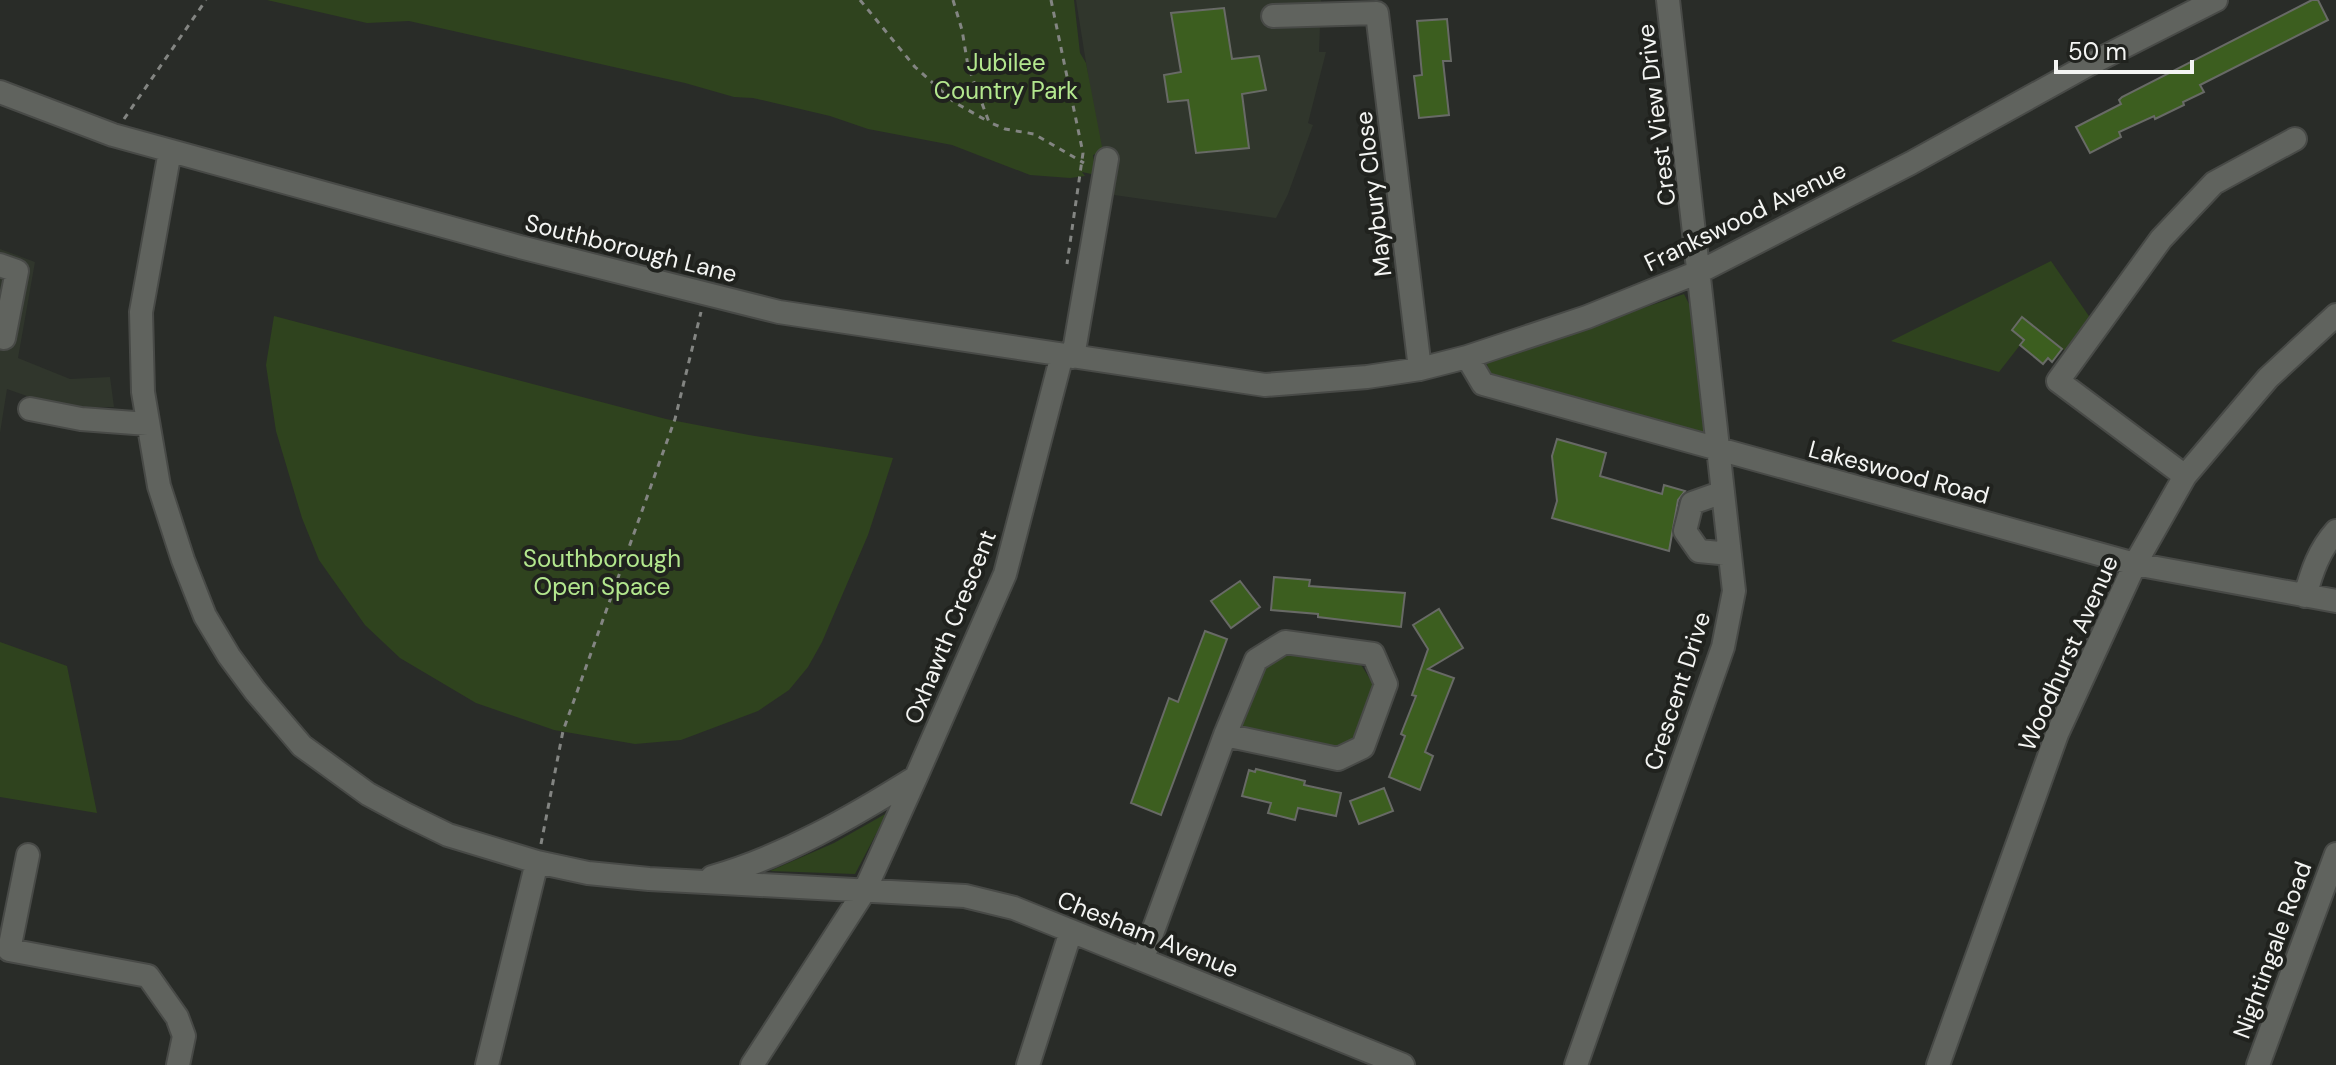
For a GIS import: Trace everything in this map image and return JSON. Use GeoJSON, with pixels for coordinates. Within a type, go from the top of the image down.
{"type":"FeatureCollection","features":[{"type":"Feature","properties":{"kind":"street","name":"Crest View Drive"},"geometry":{"type":"LineString","coordinates":[[1668,0],[1701,271]]}},
{"type":"Feature","properties":{"kind":"street","name":"Frankswood Avenue"},"geometry":{"type":"LineString","coordinates":[[1265,385],[1367,377],[1420,369],[1467,357],[1587,317],[1701,271],[2216,0]]}},
{"type":"Feature","properties":{"kind":"street","name":"Maybury Close"},"geometry":{"type":"LineString","coordinates":[[1273,16],[1377,13],[1420,369]]}},
{"type":"Feature","properties":{"kind":"street","name":"Southborough Lane"},"geometry":{"type":"LineString","coordinates":[[0,92],[113,135],[504,243],[779,312],[1265,385]]}},
{"type":"Feature","properties":{"kind":"street"},"geometry":{"type":"LineString","coordinates":[[2185,476],[2058,381],[2161,239],[2214,183],[2295,139]]}},
{"type":"Feature","properties":{"kind":"street"},"geometry":{"type":"LineString","coordinates":[[170,151],[141,312],[140,366],[159,486],[205,616],[229,656],[278,721],[326,766],[405,814],[448,835],[537,862],[588,873],[865,890]]}},
{"type":"Feature","properties":{"kind":"street","name":"Oxhawth Crescent"},"geometry":{"type":"LineString","coordinates":[[752,1065],[865,890],[1005,574],[1067,356],[1107,159]]}},
{"type":"Feature","properties":{"kind":"street"},"geometry":{"type":"LineString","coordinates":[[0,265],[17,271],[4,338]]}},
{"type":"Feature","properties":{"kind":"street","name":"Crescent Drive"},"geometry":{"type":"LineString","coordinates":[[1576,1065],[1723,647],[1734,591],[1701,271]]}},
{"type":"Feature","properties":{"kind":"street","name":"Woodhurst Avenue"},"geometry":{"type":"LineString","coordinates":[[1938,1065],[2057,734],[2135,564],[2185,476],[2268,378],[2336,315]]}},
{"type":"Feature","properties":{"kind":"street","name":"Lakeswood Road"},"geometry":{"type":"LineString","coordinates":[[1467,357],[1483,384],[1718,450],[2135,564],[2336,601]]}},
{"type":"Feature","properties":{"kind":"street"},"geometry":{"type":"LineString","coordinates":[[30,409],[81,419],[148,424]]}},
{"type":"Feature","properties":{"kind":"street"},"geometry":{"type":"LineString","coordinates":[[1723,492],[1692,503],[1685,531],[1699,551],[1730,554]]}},
{"type":"Feature","properties":{"kind":"street"},"geometry":{"type":"LineString","coordinates":[[2305,596],[2314,564],[2325,543],[2336,531]]}},
{"type":"Feature","properties":{"kind":"street"},"geometry":{"type":"LineString","coordinates":[[1143,958],[1225,735],[1256,660],[1285,642],[1373,654],[1386,684],[1363,747],[1338,759],[1225,735]]}},
{"type":"Feature","properties":{"kind":"street"},"geometry":{"type":"LineString","coordinates":[[695,881],[732,871],[796,845],[916,777]]}},
{"type":"Feature","properties":{"kind":"street","name":"Nightingale Road"},"geometry":{"type":"LineString","coordinates":[[2258,1065],[2336,854]]}},
{"type":"Feature","properties":{"kind":"street"},"geometry":{"type":"LineString","coordinates":[[28,855],[9,950],[148,976],[177,1017],[184,1036],[178,1065]]}},
{"type":"Feature","properties":{"kind":"street"},"geometry":{"type":"LineString","coordinates":[[487,1065],[537,862]]}},
{"type":"Feature","properties":{"kind":"street","name":"Chesham Avenue"},"geometry":{"type":"LineString","coordinates":[[865,890],[965,896],[1014,908],[1403,1065]]}},
{"type":"Feature","properties":{"kind":"street"},"geometry":{"type":"LineString","coordinates":[[1028,1065],[1071,931]]}},
{"type":"Feature","properties":{"kind":"path"},"geometry":{"type":"LineString","coordinates":[[113,135],[206,0]]}},
{"type":"Feature","properties":{"kind":"path"},"geometry":{"type":"LineString","coordinates":[[860,0],[915,67],[954,102],[1005,129],[1034,134],[1084,163]]}},
{"type":"Feature","properties":{"kind":"path"},"geometry":{"type":"LineString","coordinates":[[953,0],[968,66],[989,122]]}},
{"type":"Feature","properties":{"kind":"path"},"geometry":{"type":"LineString","coordinates":[[1051,0],[1084,163],[1067,265]]}},
{"type":"Feature","properties":{"kind":"path"},"geometry":{"type":"LineString","coordinates":[[537,862],[563,731],[675,419],[705,293]]}},
{"type":"Feature","properties":{"kind":"shaded area"},"geometry":{"type":"Polygon","coordinates":[[[1076,0],[1321,0],[1319,52],[1326,52],[1308,123],[1313,125],[1276,218],[1107,194],[1076,0]]]}},
{"type":"Feature","properties":{"kind":"shaded area"},"geometry":{"type":"Polygon","coordinates":[[[0,249],[35,262],[18,358],[70,379],[110,377],[114,407],[61,408],[7,389],[0,433],[0,249]]]}},
{"type":"Feature","properties":{"kind":"green space","name":"Jubilee Country Park"},"geometry":{"type":"Polygon","coordinates":[[[267,0],[1074,0],[1080,53],[1086,63],[1103,152],[1093,155],[1096,175],[1082,172],[1085,176],[1070,178],[1030,175],[952,145],[868,129],[830,116],[753,98],[734,97],[685,83],[409,21],[367,23],[267,0]]]}},
{"type":"Feature","properties":{"kind":"green space"},"geometry":{"type":"Polygon","coordinates":[[[2051,261],[2093,322],[2070,355],[2022,317],[2012,330],[2024,340],[1999,372],[1891,341],[2051,261]]]}},
{"type":"Feature","properties":{"kind":"green space"},"geometry":{"type":"Polygon","coordinates":[[[1684,294],[1691,308],[1705,423],[1704,440],[1492,377],[1486,362],[1684,294]]]}},
{"type":"Feature","properties":{"kind":"green space","name":"Southborough Open Space"},"geometry":{"type":"Polygon","coordinates":[[[274,316],[666,419],[893,458],[868,535],[822,642],[808,667],[789,690],[758,711],[681,740],[635,744],[554,730],[476,703],[400,658],[365,625],[319,560],[302,518],[276,431],[266,365],[274,316]]]}},
{"type":"Feature","properties":{"kind":"green space"},"geometry":{"type":"Polygon","coordinates":[[[0,642],[67,666],[97,813],[0,797],[0,642]]]}},
{"type":"Feature","properties":{"kind":"green space"},"geometry":{"type":"Polygon","coordinates":[[[1289,652],[1358,660],[1375,687],[1355,743],[1332,751],[1239,729],[1263,667],[1289,652]]]}},
{"type":"Feature","properties":{"kind":"green space"},"geometry":{"type":"Polygon","coordinates":[[[887,813],[855,874],[770,871],[834,843],[887,813]]]}},
{"type":"Feature","properties":{"kind":"building"},"geometry":{"type":"Polygon","coordinates":[[[2312,0],[2318,0],[2328,20],[2200,85],[2204,92],[2183,102],[2184,105],[2119,132],[2121,137],[2090,153],[2076,127],[2121,104],[2119,100],[2122,97],[2312,0]]]}},
{"type":"Feature","properties":{"kind":"building"},"geometry":{"type":"Polygon","coordinates":[[[1224,8],[1232,59],[1259,56],[1266,90],[1242,94],[1249,148],[1196,153],[1188,100],[1168,102],[1164,75],[1181,72],[1171,13],[1224,8]]]}},
{"type":"Feature","properties":{"kind":"building"},"geometry":{"type":"Polygon","coordinates":[[[1447,19],[1451,61],[1443,61],[1449,115],[1419,118],[1414,76],[1422,75],[1417,21],[1447,19]]]}},
{"type":"Feature","properties":{"kind":"building"},"geometry":{"type":"Polygon","coordinates":[[[2022,317],[2062,349],[2052,362],[2048,358],[2043,364],[2020,345],[2024,340],[2012,330],[2022,317]]]}},
{"type":"Feature","properties":{"kind":"building"},"geometry":{"type":"Polygon","coordinates":[[[1557,439],[1606,453],[1600,476],[1662,494],[1664,485],[1685,491],[1678,500],[1669,551],[1552,518],[1557,501],[1552,456],[1557,439]]]}},
{"type":"Feature","properties":{"kind":"building"},"geometry":{"type":"Polygon","coordinates":[[[1274,577],[1310,580],[1309,586],[1405,593],[1401,627],[1271,610],[1274,577]]]}},
{"type":"Feature","properties":{"kind":"building"},"geometry":{"type":"Polygon","coordinates":[[[1240,581],[1260,607],[1231,628],[1211,601],[1240,581]]]}},
{"type":"Feature","properties":{"kind":"building"},"geometry":{"type":"Polygon","coordinates":[[[1439,609],[1463,648],[1428,669],[1454,678],[1425,752],[1433,756],[1420,790],[1389,777],[1405,736],[1401,734],[1416,696],[1412,695],[1428,649],[1413,625],[1439,609]]]}},
{"type":"Feature","properties":{"kind":"building"},"geometry":{"type":"Polygon","coordinates":[[[1205,631],[1227,639],[1161,815],[1131,803],[1169,698],[1178,702],[1205,631]]]}},
{"type":"Feature","properties":{"kind":"building"},"geometry":{"type":"Polygon","coordinates":[[[1256,769],[1341,793],[1336,816],[1298,808],[1295,820],[1268,813],[1271,803],[1242,796],[1249,770],[1255,772],[1256,769]]]}},
{"type":"Feature","properties":{"kind":"building"},"geometry":{"type":"Polygon","coordinates":[[[1384,788],[1393,811],[1359,824],[1350,801],[1384,788]]]}}]}
